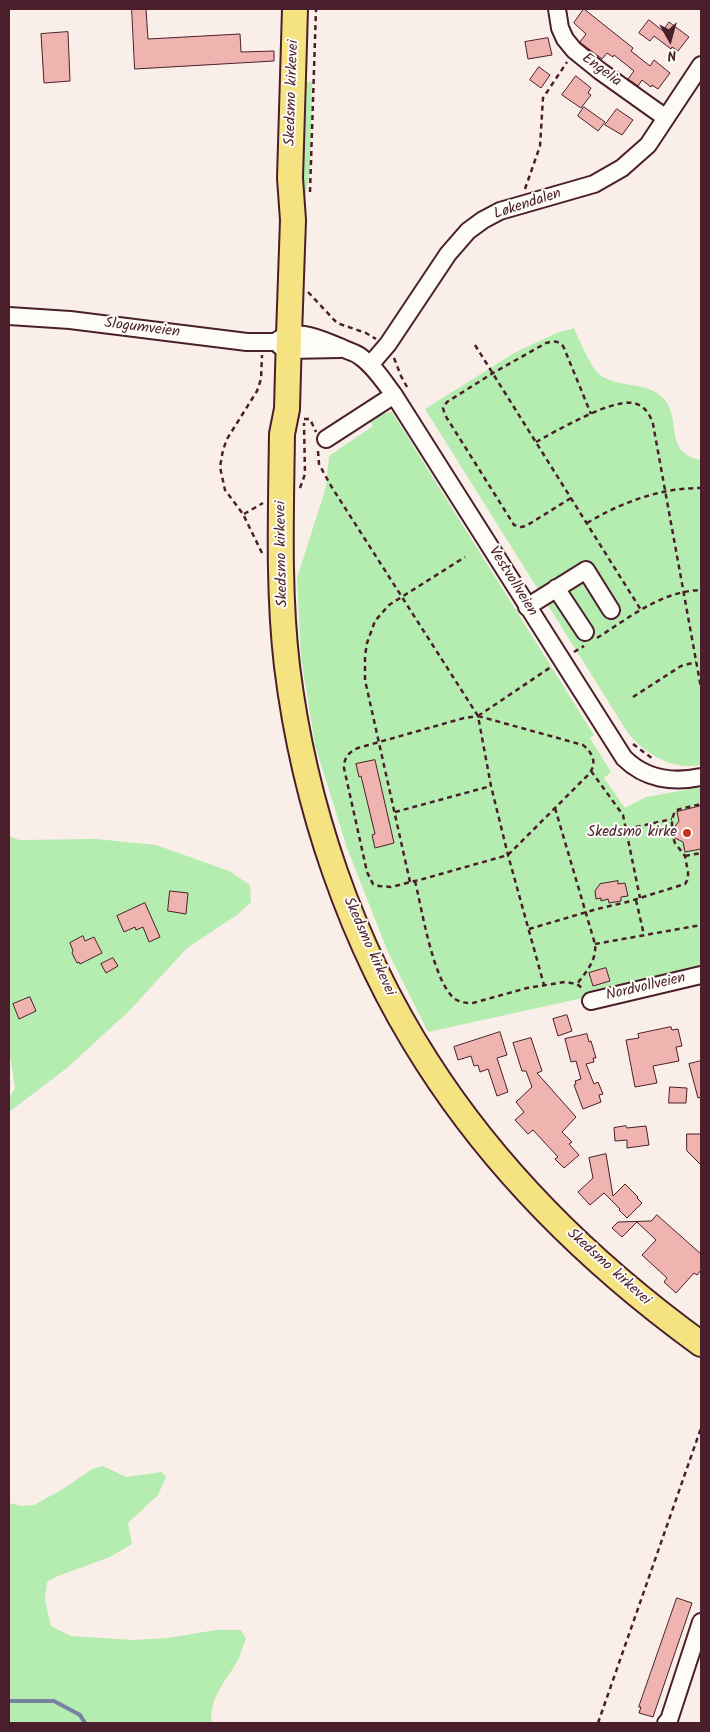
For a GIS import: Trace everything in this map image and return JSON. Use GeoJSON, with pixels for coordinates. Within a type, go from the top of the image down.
{"type":"FeatureCollection","features":[{"type":"Feature","properties":{"kind":"highway","name":"Skedsmo kirkevei"},"geometry":{"type":"LineString","coordinates":[[296,9],[290,178],[292,220],[279,345],[287,409],[282,434],[283,601],[292,695],[304,759],[320,821],[336,872],[367,951],[396,1009],[427,1062],[460,1110],[546,1210],[609,1271],[673,1324],[701,1344]]}},
{"type":"Feature","properties":{"kind":"street","name":"Engelia"},"geometry":{"type":"LineString","coordinates":[[557,9],[560,28],[565,39],[574,50],[666,118]]}},
{"type":"Feature","properties":{"kind":"street","name":"Løkendalen"},"geometry":{"type":"LineString","coordinates":[[370,365],[388,344],[448,254],[468,232],[483,220],[500,211],[594,184],[622,168],[648,145],[701,65]]}},
{"type":"Feature","properties":{"kind":"street","name":"Slogumveien"},"geometry":{"type":"LineString","coordinates":[[9,316],[70,320],[279,345]]}},
{"type":"Feature","properties":{"kind":"street","name":"Vestvollveien"},"geometry":{"type":"LineString","coordinates":[[279,345],[342,348],[354,353],[401,391],[527,606],[618,751],[628,763],[647,775],[678,780],[701,777]]}},
{"type":"Feature","properties":{"kind":"street"},"geometry":{"type":"LineString","coordinates":[[325,440],[401,391]]}},
{"type":"Feature","properties":{"kind":"street"},"geometry":{"type":"LineString","coordinates":[[527,606],[586,570],[611,610]]}},
{"type":"Feature","properties":{"kind":"street"},"geometry":{"type":"LineString","coordinates":[[556,588],[585,632]]}},
{"type":"Feature","properties":{"kind":"street","name":"Nordvollveien"},"geometry":{"type":"LineString","coordinates":[[590,1001],[701,975]]}},
{"type":"Feature","properties":{"kind":"street"},"geometry":{"type":"LineString","coordinates":[[666,1723],[670,1720],[701,1622]]}},
{"type":"Feature","properties":{"kind":"path"},"geometry":{"type":"LineString","coordinates":[[308,197],[312,180],[316,9]]}},
{"type":"Feature","properties":{"kind":"path"},"geometry":{"type":"LineString","coordinates":[[522,205],[526,182],[534,166],[540,146],[543,98],[574,50]]}},
{"type":"Feature","properties":{"kind":"path"},"geometry":{"type":"LineString","coordinates":[[306,299],[305,292],[309,293],[338,323],[366,333],[379,341]]}},
{"type":"Feature","properties":{"kind":"path"},"geometry":{"type":"LineString","coordinates":[[571,498],[524,527],[514,525],[443,411],[444,406],[493,373],[546,344],[560,342],[591,414]]}},
{"type":"Feature","properties":{"kind":"path"},"geometry":{"type":"LineString","coordinates":[[257,391],[261,379],[279,345]]}},
{"type":"Feature","properties":{"kind":"path"},"geometry":{"type":"LineString","coordinates":[[475,345],[641,610]]}},
{"type":"Feature","properties":{"kind":"path"},"geometry":{"type":"LineString","coordinates":[[392,356],[401,376],[401,391]]}},
{"type":"Feature","properties":{"kind":"path"},"geometry":{"type":"LineString","coordinates":[[536,442],[591,414],[623,403],[634,403],[649,414],[653,424],[666,492],[701,688]]}},
{"type":"Feature","properties":{"kind":"path"},"geometry":{"type":"LineString","coordinates":[[298,490],[305,474],[304,419],[310,419],[313,427],[325,440],[318,454],[319,464],[323,473],[478,716],[491,786],[544,985]]}},
{"type":"Feature","properties":{"kind":"path"},"geometry":{"type":"LineString","coordinates":[[587,524],[634,499],[666,492],[701,488]]}},
{"type":"Feature","properties":{"kind":"path"},"geometry":{"type":"LineString","coordinates":[[243,514],[266,502]]}},
{"type":"Feature","properties":{"kind":"path"},"geometry":{"type":"LineString","coordinates":[[410,882],[365,680],[367,644],[371,631],[381,614],[389,606],[465,557]]}},
{"type":"Feature","properties":{"kind":"path"},"geometry":{"type":"LineString","coordinates":[[569,645],[574,653],[662,598],[701,590]]}},
{"type":"Feature","properties":{"kind":"path"},"geometry":{"type":"LineString","coordinates":[[632,697],[681,666],[696,662]]}},
{"type":"Feature","properties":{"kind":"path"},"geometry":{"type":"LineString","coordinates":[[478,716],[556,664]]}},
{"type":"Feature","properties":{"kind":"path"},"geometry":{"type":"LineString","coordinates":[[478,716],[584,745],[589,749],[594,763],[591,771],[508,855],[415,881],[385,887],[373,884],[369,879],[344,768],[346,757],[353,750],[379,742],[464,718],[478,716]]}},
{"type":"Feature","properties":{"kind":"path"},"geometry":{"type":"LineString","coordinates":[[629,740],[642,753],[657,761]]}},
{"type":"Feature","properties":{"kind":"path"},"geometry":{"type":"LineString","coordinates":[[591,771],[621,811],[627,829],[640,898]]}},
{"type":"Feature","properties":{"kind":"path"},"geometry":{"type":"LineString","coordinates":[[395,812],[491,786]]}},
{"type":"Feature","properties":{"kind":"path"},"geometry":{"type":"LineString","coordinates":[[529,928],[636,900],[685,884],[689,876],[685,856],[675,843],[671,828],[672,819],[675,812],[680,809],[701,804]]}},
{"type":"Feature","properties":{"kind":"path"},"geometry":{"type":"LineString","coordinates":[[555,808],[595,944],[595,955],[577,984]]}},
{"type":"Feature","properties":{"kind":"path"},"geometry":{"type":"LineString","coordinates":[[627,829],[672,819]]}},
{"type":"Feature","properties":{"kind":"path"},"geometry":{"type":"LineString","coordinates":[[685,856],[701,853]]}},
{"type":"Feature","properties":{"kind":"path"},"geometry":{"type":"LineString","coordinates":[[415,881],[437,970],[453,997],[462,1002],[474,1003],[512,992],[565,982],[577,984],[587,992],[590,1001]]}},
{"type":"Feature","properties":{"kind":"path"},"geometry":{"type":"LineString","coordinates":[[636,900],[644,935]]}},
{"type":"Feature","properties":{"kind":"path"},"geometry":{"type":"LineString","coordinates":[[595,944],[701,925]]}},
{"type":"Feature","properties":{"kind":"path"},"geometry":{"type":"LineString","coordinates":[[598,1723],[701,1428]]}},
{"type":"Feature","properties":{"kind":"green space"},"geometry":{"type":"Polygon","coordinates":[[[301,82],[312,82],[310,173],[303,207],[299,181],[301,82]]]}},
{"type":"Feature","properties":{"kind":"green space"},"geometry":{"type":"Polygon","coordinates":[[[574,328],[589,360],[600,375],[616,382],[650,389],[664,399],[672,416],[677,443],[689,456],[701,460],[701,765],[680,765],[660,759],[643,748],[628,733],[425,409],[516,352],[557,333],[574,328]]]}},
{"type":"Feature","properties":{"kind":"green space"},"geometry":{"type":"Polygon","coordinates":[[[392,412],[594,735],[590,738],[611,772],[604,778],[625,808],[646,797],[701,787],[701,972],[428,1032],[388,952],[347,848],[315,745],[301,657],[297,578],[326,487],[329,456],[373,426],[368,417],[392,412]]]}},
{"type":"Feature","properties":{"kind":"green space"},"geometry":{"type":"Polygon","coordinates":[[[9,836],[19,840],[96,839],[156,845],[229,871],[250,885],[251,902],[237,915],[187,948],[129,1011],[67,1068],[9,1112],[9,1098],[15,1088],[9,1050],[9,836]]]}},
{"type":"Feature","properties":{"kind":"green space"},"geometry":{"type":"Polygon","coordinates":[[[103,1466],[126,1477],[162,1472],[166,1477],[158,1495],[128,1523],[132,1544],[110,1557],[58,1576],[47,1582],[45,1600],[51,1626],[71,1636],[133,1640],[167,1638],[216,1630],[241,1630],[246,1639],[235,1666],[216,1696],[213,1705],[212,1723],[9,1723],[9,1503],[21,1506],[34,1505],[63,1489],[92,1469],[103,1466]]]}},
{"type":"Feature","properties":{"kind":"building"},"geometry":{"type":"Polygon","coordinates":[[[132,9],[146,9],[148,39],[240,34],[241,52],[274,51],[274,61],[135,69],[132,9]]]}},
{"type":"Feature","properties":{"kind":"building"},"geometry":{"type":"Polygon","coordinates":[[[584,9],[633,48],[631,51],[650,66],[654,60],[670,73],[658,89],[652,85],[651,87],[642,80],[638,86],[628,79],[634,71],[614,55],[613,57],[607,53],[602,59],[580,42],[586,34],[574,23],[584,9]]]}},
{"type":"Feature","properties":{"kind":"building"},"geometry":{"type":"Polygon","coordinates":[[[649,20],[663,31],[669,22],[689,37],[678,51],[672,47],[671,49],[654,36],[650,41],[639,33],[649,20]]]}},
{"type":"Feature","properties":{"kind":"building"},"geometry":{"type":"Polygon","coordinates":[[[68,32],[70,81],[44,83],[41,34],[68,32]]]}},
{"type":"Feature","properties":{"kind":"building"},"geometry":{"type":"Polygon","coordinates":[[[548,38],[552,55],[528,59],[525,42],[548,38]]]}},
{"type":"Feature","properties":{"kind":"building"},"geometry":{"type":"Polygon","coordinates":[[[539,67],[550,75],[541,88],[530,80],[539,67]]]}},
{"type":"Feature","properties":{"kind":"building"},"geometry":{"type":"Polygon","coordinates":[[[576,76],[591,88],[588,93],[591,95],[581,108],[562,95],[576,76]]]}},
{"type":"Feature","properties":{"kind":"building"},"geometry":{"type":"Polygon","coordinates":[[[584,107],[605,122],[598,131],[578,116],[584,107]]]}},
{"type":"Feature","properties":{"kind":"building"},"geometry":{"type":"Polygon","coordinates":[[[617,109],[633,120],[622,135],[605,125],[617,109]]]}},
{"type":"Feature","properties":{"kind":"building"},"geometry":{"type":"Polygon","coordinates":[[[375,760],[394,843],[375,848],[372,835],[375,834],[361,776],[359,777],[356,764],[375,760]]]}},
{"type":"Feature","properties":{"kind":"building","name":"Skedsmo kirke"},"geometry":{"type":"Polygon","coordinates":[[[701,806],[701,849],[685,852],[683,842],[675,838],[673,829],[679,821],[677,812],[701,806]]]}},
{"type":"Feature","properties":{"kind":"building"},"geometry":{"type":"Polygon","coordinates":[[[618,881],[618,884],[625,883],[628,896],[621,897],[621,901],[609,903],[608,899],[601,901],[601,898],[596,899],[595,891],[600,884],[618,881]]]}},
{"type":"Feature","properties":{"kind":"building"},"geometry":{"type":"Polygon","coordinates":[[[170,891],[188,893],[186,914],[168,911],[170,891]]]}},
{"type":"Feature","properties":{"kind":"building"},"geometry":{"type":"Polygon","coordinates":[[[145,903],[160,937],[149,942],[143,927],[136,930],[135,927],[124,932],[117,916],[145,903]]]}},
{"type":"Feature","properties":{"kind":"building"},"geometry":{"type":"Polygon","coordinates":[[[83,936],[85,941],[94,937],[102,953],[80,964],[79,962],[77,963],[72,953],[70,943],[83,936]]]}},
{"type":"Feature","properties":{"kind":"building"},"geometry":{"type":"Polygon","coordinates":[[[113,958],[118,966],[106,973],[101,964],[113,958]]]}},
{"type":"Feature","properties":{"kind":"building"},"geometry":{"type":"Polygon","coordinates":[[[606,968],[610,981],[593,986],[589,973],[606,968]]]}},
{"type":"Feature","properties":{"kind":"building"},"geometry":{"type":"Polygon","coordinates":[[[30,997],[36,1011],[19,1019],[13,1004],[30,997]]]}},
{"type":"Feature","properties":{"kind":"building"},"geometry":{"type":"Polygon","coordinates":[[[567,1015],[572,1031],[558,1036],[553,1019],[567,1015]]]}},
{"type":"Feature","properties":{"kind":"building"},"geometry":{"type":"Polygon","coordinates":[[[671,1027],[672,1030],[678,1029],[682,1046],[676,1047],[679,1061],[653,1066],[657,1083],[635,1087],[626,1040],[639,1038],[638,1034],[671,1027]]]}},
{"type":"Feature","properties":{"kind":"building"},"geometry":{"type":"Polygon","coordinates":[[[500,1032],[507,1055],[497,1058],[508,1092],[497,1096],[488,1069],[480,1072],[478,1065],[474,1066],[471,1056],[458,1060],[454,1047],[500,1032]]]}},
{"type":"Feature","properties":{"kind":"building"},"geometry":{"type":"Polygon","coordinates":[[[587,1034],[596,1058],[593,1058],[594,1062],[586,1064],[594,1084],[598,1082],[603,1094],[599,1095],[601,1102],[583,1109],[574,1085],[576,1084],[575,1081],[581,1079],[576,1061],[571,1062],[565,1039],[587,1034]]]}},
{"type":"Feature","properties":{"kind":"building"},"geometry":{"type":"Polygon","coordinates":[[[531,1038],[542,1071],[537,1073],[576,1117],[562,1132],[572,1142],[569,1144],[579,1155],[564,1168],[555,1159],[558,1157],[533,1130],[528,1134],[515,1120],[524,1112],[516,1102],[532,1087],[526,1071],[522,1071],[513,1043],[531,1038]]]}},
{"type":"Feature","properties":{"kind":"building"},"geometry":{"type":"Polygon","coordinates":[[[701,1061],[701,1097],[698,1098],[689,1064],[701,1061]]]}},
{"type":"Feature","properties":{"kind":"building"},"geometry":{"type":"Polygon","coordinates":[[[670,1087],[687,1088],[686,1103],[669,1103],[670,1087]]]}},
{"type":"Feature","properties":{"kind":"building"},"geometry":{"type":"Polygon","coordinates":[[[626,1126],[627,1128],[646,1126],[649,1145],[627,1148],[627,1140],[615,1141],[614,1128],[626,1126]]]}},
{"type":"Feature","properties":{"kind":"building"},"geometry":{"type":"Polygon","coordinates":[[[687,1134],[701,1134],[701,1165],[687,1151],[687,1134]]]}},
{"type":"Feature","properties":{"kind":"building"},"geometry":{"type":"Polygon","coordinates":[[[606,1154],[613,1196],[625,1184],[642,1203],[627,1218],[604,1193],[590,1205],[578,1192],[593,1178],[589,1158],[606,1154]]]}},
{"type":"Feature","properties":{"kind":"building"},"geometry":{"type":"Polygon","coordinates":[[[657,1215],[701,1254],[701,1270],[697,1275],[694,1273],[676,1293],[664,1282],[667,1278],[642,1255],[656,1240],[637,1222],[622,1237],[612,1228],[618,1222],[651,1221],[657,1215]]]}},
{"type":"Feature","properties":{"kind":"building"},"geometry":{"type":"Polygon","coordinates":[[[677,1598],[692,1603],[653,1717],[639,1713],[641,1707],[639,1707],[677,1598]]]}},
{"type":"Feature","properties":{"kind":"waterway"},"geometry":{"type":"LineString","coordinates":[[9,1701],[54,1701],[80,1715],[85,1723]]}},
{"type":"Feature","properties":{"kind":"place","name":"Skedsmo kirke"},"geometry":{"type":"Point","coordinates":[687,833]}}]}
